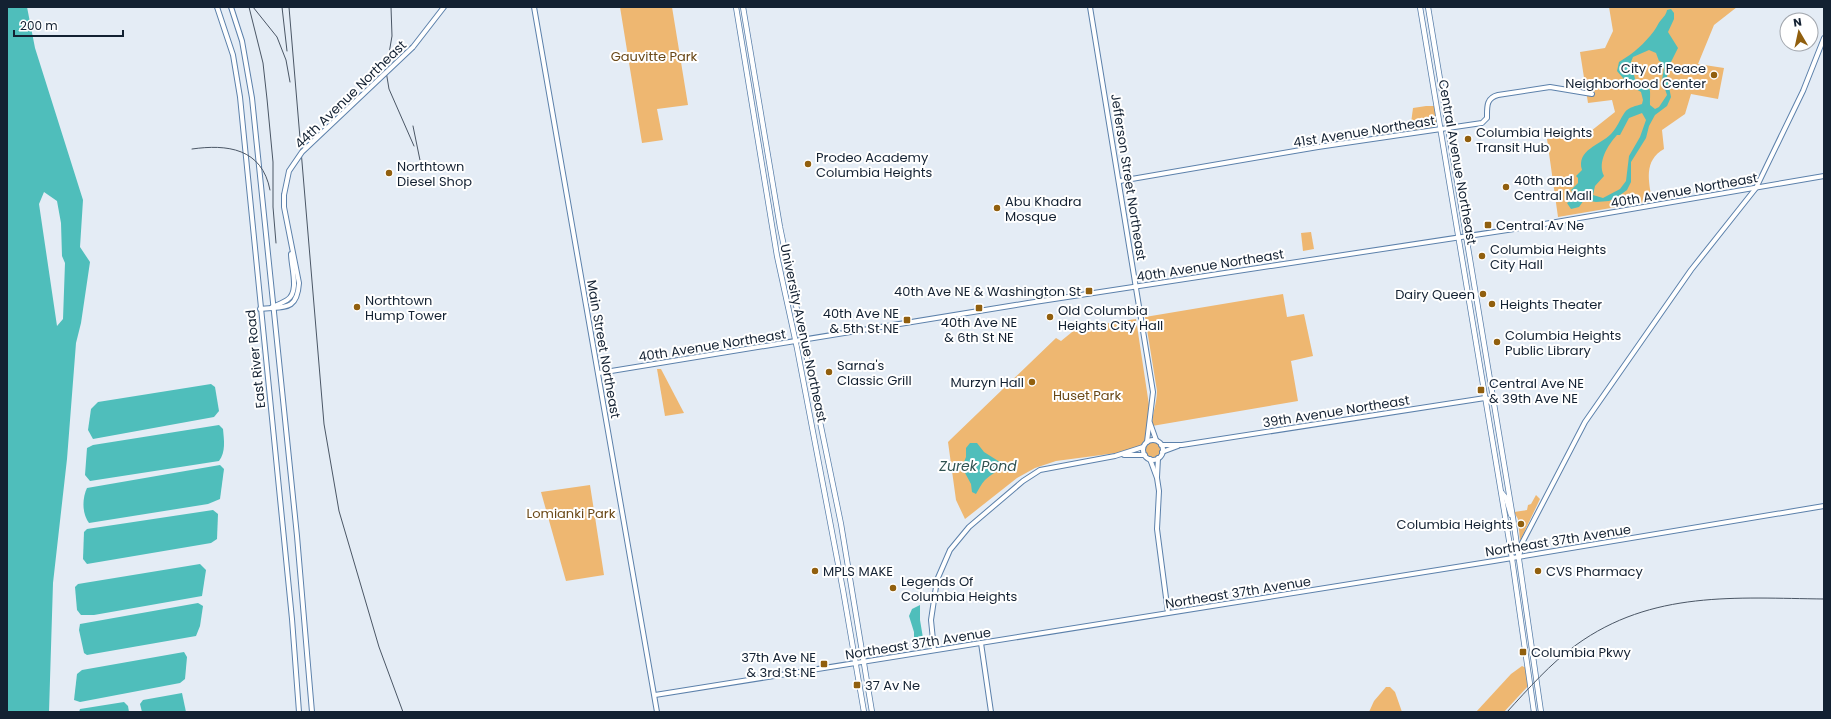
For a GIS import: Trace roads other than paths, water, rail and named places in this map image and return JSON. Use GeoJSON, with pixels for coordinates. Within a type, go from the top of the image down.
{"type":"FeatureCollection","features":[{"type":"Feature","properties":{"kind":"main road","name":"University Avenue Northeast"},"geometry":{"type":"LineString","coordinates":[[736,7],[776,256],[796,341],[843,590],[864,712]]}},
{"type":"Feature","properties":{"kind":"main road","name":"University Avenue Northeast"},"geometry":{"type":"LineString","coordinates":[[743,7],[780,227],[841,524],[872,712]]}},
{"type":"Feature","properties":{"kind":"main road","name":"Central Avenue Northeast"},"geometry":{"type":"LineString","coordinates":[[1420,7],[1512,558],[1534,712]]}},
{"type":"Feature","properties":{"kind":"main road","name":"Central Avenue Northeast"},"geometry":{"type":"LineString","coordinates":[[1428,7],[1492,400],[1513,518],[1541,712]]}},
{"type":"Feature","properties":{"kind":"main road"},"geometry":{"type":"LineString","coordinates":[[1498,472],[1505,492],[1509,494]]}},
{"type":"Feature","properties":{"kind":"main road"},"geometry":{"type":"LineString","coordinates":[[1501,493],[1506,498],[1508,509],[1513,518]]}},
{"type":"Feature","properties":{"kind":"street","name":"East River Road"},"geometry":{"type":"LineString","coordinates":[[217,7],[233,55],[240,97],[292,619],[299,712]]}},
{"type":"Feature","properties":{"kind":"street","name":"East River Road"},"geometry":{"type":"LineString","coordinates":[[231,7],[242,41],[250,85],[298,551],[312,712]]}},
{"type":"Feature","properties":{"kind":"street","name":"44th Avenue Northeast"},"geometry":{"type":"LineString","coordinates":[[260,309],[279,309],[290,305],[298,293],[299,283],[291,249],[284,207],[284,195],[289,171],[302,152],[413,47],[444,7]]}},
{"type":"Feature","properties":{"kind":"street","name":"Main Street Northeast"},"geometry":{"type":"LineString","coordinates":[[534,7],[657,712]]}},
{"type":"Feature","properties":{"kind":"street","name":"Jefferson Street Northeast"},"geometry":{"type":"LineString","coordinates":[[1090,7],[1120,181],[1153,392],[1147,442]]}},
{"type":"Feature","properties":{"kind":"street"},"geometry":{"type":"LineString","coordinates":[[1519,557],[1522,543],[1585,422],[1691,270],[1756,188],[1803,91],[1824,38]]}},
{"type":"Feature","properties":{"kind":"street"},"geometry":{"type":"LineString","coordinates":[[1432,76],[1439,75]]}},
{"type":"Feature","properties":{"kind":"street","name":"41st Avenue Northeast"},"geometry":{"type":"LineString","coordinates":[[1120,181],[1330,145],[1482,123],[1487,118],[1487,103],[1491,98],[1498,94],[1550,87],[1592,94]]}},
{"type":"Feature","properties":{"kind":"street","name":"40th Avenue Northeast"},"geometry":{"type":"LineString","coordinates":[[599,374],[802,340],[1466,236],[1824,176]]}},
{"type":"Feature","properties":{"kind":"street","name":"39th Avenue Northeast"},"geometry":{"type":"LineString","coordinates":[[1161,445],[1182,445],[1485,398],[1492,400]]}},
{"type":"Feature","properties":{"kind":"street"},"geometry":{"type":"LineString","coordinates":[[1149,422],[1157,441],[1161,445],[1162,452],[1158,458],[1157,478]]}},
{"type":"Feature","properties":{"kind":"street"},"geometry":{"type":"LineString","coordinates":[[934,650],[931,620],[937,581],[950,550],[968,527],[1023,481],[1040,470],[1120,455],[1143,447],[1147,442],[1157,441]]}},
{"type":"Feature","properties":{"kind":"street","name":"39th Avenue Northeast"},"geometry":{"type":"LineString","coordinates":[[1162,452],[1182,445]]}},
{"type":"Feature","properties":{"kind":"street"},"geometry":{"type":"LineString","coordinates":[[1143,447],[1145,455],[1150,459],[1157,478],[1159,491],[1157,529],[1168,613]]}},
{"type":"Feature","properties":{"kind":"street"},"geometry":{"type":"LineString","coordinates":[[1120,455],[1145,455]]}},
{"type":"Feature","properties":{"kind":"street"},"geometry":{"type":"LineString","coordinates":[[1150,459],[1158,458]]}},
{"type":"Feature","properties":{"kind":"street","name":"Northeast 37th Avenue"},"geometry":{"type":"LineString","coordinates":[[655,695],[1519,557],[1824,506]]}},
{"type":"Feature","properties":{"kind":"street"},"geometry":{"type":"LineString","coordinates":[[981,643],[991,712]]}},
{"type":"Feature","properties":{"kind":"water"},"geometry":{"type":"Polygon","coordinates":[[[7,7],[27,7],[35,48],[83,200],[80,247],[90,262],[81,323],[76,343],[67,459],[53,583],[49,712],[7,712],[7,7]],[[44,192],[39,204],[57,326],[63,319],[65,263],[62,256],[61,223],[57,201],[44,192]]]}},
{"type":"Feature","properties":{"kind":"water"},"geometry":{"type":"Polygon","coordinates":[[[1671,9],[1674,13],[1674,19],[1668,32],[1678,48],[1669,66],[1667,77],[1671,97],[1667,106],[1655,115],[1649,126],[1646,138],[1631,162],[1631,182],[1627,190],[1616,198],[1609,201],[1596,202],[1584,200],[1579,207],[1571,209],[1567,203],[1573,199],[1574,194],[1571,190],[1578,183],[1578,178],[1576,176],[1582,170],[1582,157],[1590,149],[1611,134],[1627,110],[1642,104],[1643,100],[1641,92],[1629,85],[1617,71],[1619,62],[1634,52],[1646,40],[1654,31],[1667,10],[1671,9]],[[1649,50],[1633,57],[1631,62],[1635,79],[1648,86],[1650,91],[1650,105],[1655,109],[1659,107],[1667,95],[1662,80],[1664,68],[1662,62],[1659,61],[1656,53],[1649,50]],[[1642,113],[1629,118],[1620,135],[1617,135],[1604,154],[1602,171],[1604,176],[1595,186],[1593,195],[1603,198],[1620,189],[1626,181],[1629,156],[1640,137],[1646,120],[1642,113]]]}},
{"type":"Feature","properties":{"kind":"water"},"geometry":{"type":"Polygon","coordinates":[[[211,384],[215,387],[219,411],[214,417],[93,439],[88,430],[91,409],[98,402],[211,384]]]}},
{"type":"Feature","properties":{"kind":"water"},"geometry":{"type":"Polygon","coordinates":[[[219,425],[223,429],[224,450],[219,461],[90,481],[85,475],[87,448],[93,445],[219,425]]]}},
{"type":"Feature","properties":{"kind":"water","name":"Zurek Pond"},"geometry":{"type":"Polygon","coordinates":[[[970,443],[977,443],[984,452],[1003,464],[987,478],[976,494],[972,492],[971,484],[964,471],[966,448],[970,443]]]}},
{"type":"Feature","properties":{"kind":"water"},"geometry":{"type":"Polygon","coordinates":[[[220,465],[224,469],[220,499],[208,504],[89,523],[85,515],[84,501],[87,488],[220,465]]]}},
{"type":"Feature","properties":{"kind":"water"},"geometry":{"type":"Polygon","coordinates":[[[213,510],[218,514],[217,539],[211,543],[87,564],[83,559],[84,532],[87,529],[213,510]]]}},
{"type":"Feature","properties":{"kind":"water"},"geometry":{"type":"Polygon","coordinates":[[[200,564],[206,570],[202,596],[94,615],[81,615],[77,610],[75,587],[78,584],[200,564]]]}},
{"type":"Feature","properties":{"kind":"water"},"geometry":{"type":"Polygon","coordinates":[[[198,603],[203,606],[200,626],[196,636],[87,655],[84,653],[79,630],[80,624],[198,603]]]}},
{"type":"Feature","properties":{"kind":"water"},"geometry":{"type":"Polygon","coordinates":[[[920,605],[920,620],[923,638],[918,641],[914,641],[914,632],[909,616],[912,609],[920,605]]]}},
{"type":"Feature","properties":{"kind":"water"},"geometry":{"type":"Polygon","coordinates":[[[184,652],[187,657],[185,679],[180,683],[80,702],[74,700],[77,674],[82,670],[184,652]]]}},
{"type":"Feature","properties":{"kind":"water"},"geometry":{"type":"Polygon","coordinates":[[[182,693],[186,712],[142,712],[140,704],[143,700],[182,693]]]}},
{"type":"Feature","properties":{"kind":"water"},"geometry":{"type":"Polygon","coordinates":[[[124,702],[128,706],[129,712],[79,712],[80,709],[124,702]]]}},
{"type":"Feature","properties":{"kind":"railway"},"geometry":{"type":"LineString","coordinates":[[249,7],[263,63],[273,162],[273,207],[276,243]]}},
{"type":"Feature","properties":{"kind":"railway"},"geometry":{"type":"LineString","coordinates":[[253,7],[277,37],[286,60],[290,82]]}},
{"type":"Feature","properties":{"kind":"railway"},"geometry":{"type":"LineString","coordinates":[[282,7],[287,51]]}},
{"type":"Feature","properties":{"kind":"railway"},"geometry":{"type":"LineString","coordinates":[[289,7],[324,424],[339,511],[379,647],[403,712]]}},
{"type":"Feature","properties":{"kind":"railway"},"geometry":{"type":"LineString","coordinates":[[391,7],[392,36],[386,71],[389,89],[414,146]]}},
{"type":"Feature","properties":{"kind":"railway"},"geometry":{"type":"LineString","coordinates":[[413,126],[422,170]]}},
{"type":"Feature","properties":{"kind":"railway"},"geometry":{"type":"LineString","coordinates":[[192,149],[218,147],[241,152],[251,157],[259,165],[266,176],[270,190]]}},
{"type":"Feature","properties":{"kind":"railway"},"geometry":{"type":"LineString","coordinates":[[1507,712],[1566,652],[1605,627],[1634,614],[1665,606],[1696,601],[1759,598],[1824,599]]}},
{"type":"Feature","properties":{"kind":"place","name":"City of Peace Neighborhood Center"},"geometry":{"type":"Point","coordinates":[1714,75]}},
{"type":"Feature","properties":{"kind":"place","name":"Columbia Heights Transit Hub"},"geometry":{"type":"Point","coordinates":[1468,139]}},
{"type":"Feature","properties":{"kind":"place","name":"Prodeo Academy Columbia Heights"},"geometry":{"type":"Point","coordinates":[808,164]}},
{"type":"Feature","properties":{"kind":"place","name":"Northtown Diesel Shop"},"geometry":{"type":"Point","coordinates":[389,173]}},
{"type":"Feature","properties":{"kind":"place","name":"40th and Central Mall"},"geometry":{"type":"Point","coordinates":[1506,187]}},
{"type":"Feature","properties":{"kind":"place","name":"Abu Khadra Mosque"},"geometry":{"type":"Point","coordinates":[997,208]}},
{"type":"Feature","properties":{"kind":"place","name":"Central Av Ne"},"geometry":{"type":"Point","coordinates":[1488,225]}},
{"type":"Feature","properties":{"kind":"place","name":"Columbia Heights City Hall"},"geometry":{"type":"Point","coordinates":[1482,256]}},
{"type":"Feature","properties":{"kind":"place","name":"40th Ave NE & Washington St"},"geometry":{"type":"Point","coordinates":[1089,291]}},
{"type":"Feature","properties":{"kind":"place","name":"Dairy Queen"},"geometry":{"type":"Point","coordinates":[1483,294]}},
{"type":"Feature","properties":{"kind":"place","name":"Heights Theater"},"geometry":{"type":"Point","coordinates":[1492,304]}},
{"type":"Feature","properties":{"kind":"place","name":"Northtown Hump Tower"},"geometry":{"type":"Point","coordinates":[357,307]}},
{"type":"Feature","properties":{"kind":"place","name":"40th Ave NE & 6th St NE"},"geometry":{"type":"Point","coordinates":[979,308]}},
{"type":"Feature","properties":{"kind":"place","name":"Old Columbia Heights City Hall"},"geometry":{"type":"Point","coordinates":[1050,317]}},
{"type":"Feature","properties":{"kind":"place","name":"40th Ave NE & 5th St NE"},"geometry":{"type":"Point","coordinates":[907,320]}},
{"type":"Feature","properties":{"kind":"place","name":"Columbia Heights Public Library"},"geometry":{"type":"Point","coordinates":[1497,342]}},
{"type":"Feature","properties":{"kind":"place","name":"Sarna's Classic Grill"},"geometry":{"type":"Point","coordinates":[829,372]}},
{"type":"Feature","properties":{"kind":"place","name":"Murzyn Hall"},"geometry":{"type":"Point","coordinates":[1032,382]}},
{"type":"Feature","properties":{"kind":"place","name":"Central Ave NE & 39th Ave NE"},"geometry":{"type":"Point","coordinates":[1481,390]}},
{"type":"Feature","properties":{"kind":"place","name":"Columbia Heights"},"geometry":{"type":"Point","coordinates":[1521,524]}},
{"type":"Feature","properties":{"kind":"place","name":"MPLS MAKE"},"geometry":{"type":"Point","coordinates":[815,571]}},
{"type":"Feature","properties":{"kind":"place","name":"CVS Pharmacy"},"geometry":{"type":"Point","coordinates":[1538,571]}},
{"type":"Feature","properties":{"kind":"place","name":"Legends Of Columbia Heights"},"geometry":{"type":"Point","coordinates":[893,588]}},
{"type":"Feature","properties":{"kind":"place","name":"Columbia Pkwy"},"geometry":{"type":"Point","coordinates":[1523,652]}},
{"type":"Feature","properties":{"kind":"place","name":"37th Ave NE & 3rd St NE"},"geometry":{"type":"Point","coordinates":[824,664]}},
{"type":"Feature","properties":{"kind":"place","name":"37 Av Ne"},"geometry":{"type":"Point","coordinates":[857,685]}},
{"type":"Feature","properties":{"kind":"park label","name":"Gauvitte Park"},"geometry":{"type":"Point","coordinates":[654,56]}},
{"type":"Feature","properties":{"kind":"park label","name":"Huset Park"},"geometry":{"type":"Point","coordinates":[1087,395]}},
{"type":"Feature","properties":{"kind":"park label","name":"Lomianki Park"},"geometry":{"type":"Point","coordinates":[571,513]}}]}
